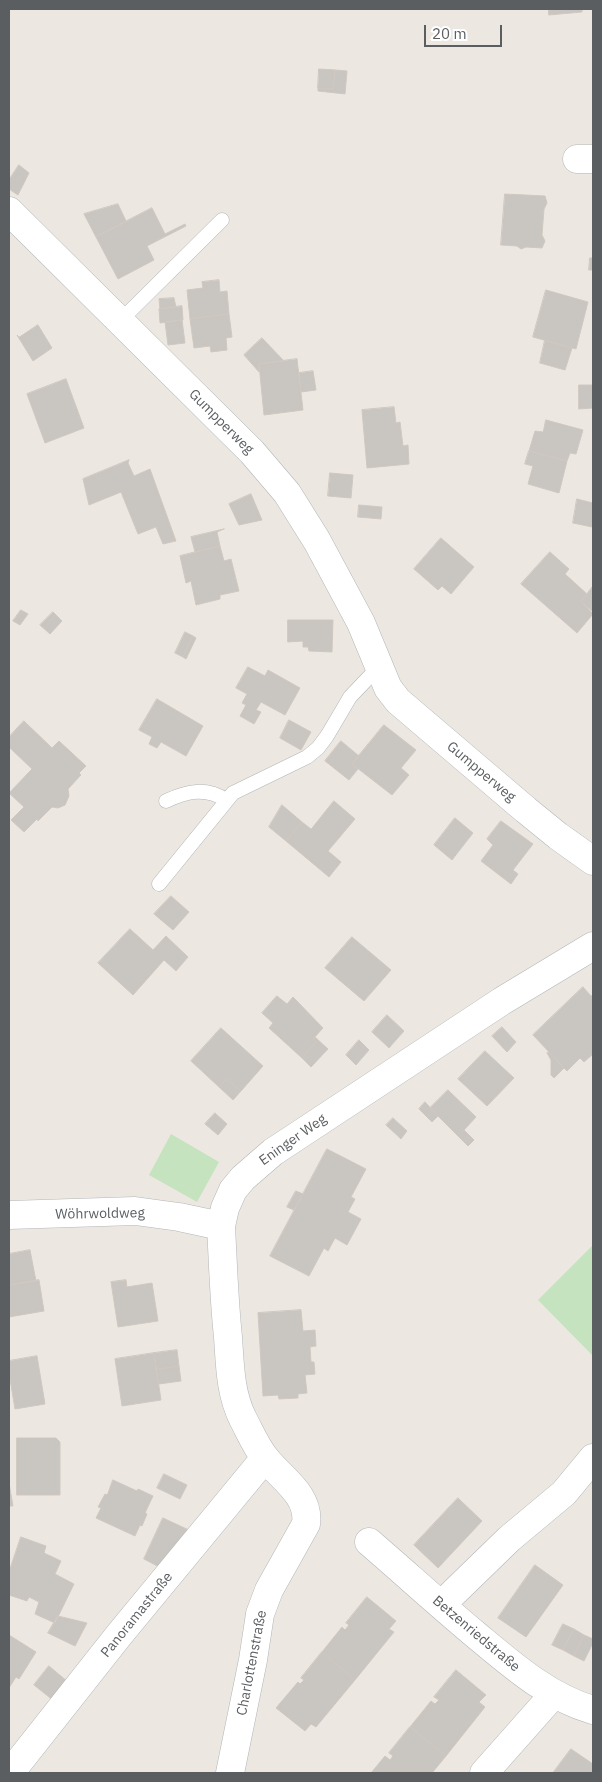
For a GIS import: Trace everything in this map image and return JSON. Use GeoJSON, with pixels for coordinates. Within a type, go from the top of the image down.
{"type":"FeatureCollection","features":[{"type":"Feature","properties":{"kind":"street","name":"Gumpperweg"},"geometry":{"type":"LineString","coordinates":[[9,211],[252,452],[287,493],[318,541],[361,623],[388,688],[398,701],[558,836],[593,861]]}},
{"type":"Feature","properties":{"kind":"street","name":"Eninger Weg"},"geometry":{"type":"LineString","coordinates":[[265,1458],[239,1411],[232,1383],[221,1226],[225,1208],[233,1190],[243,1178],[273,1152],[502,1001],[593,946]]}},
{"type":"Feature","properties":{"kind":"street","name":"Wöhrwoldweg"},"geometry":{"type":"LineString","coordinates":[[9,1215],[135,1212],[179,1217],[221,1226]]}},
{"type":"Feature","properties":{"kind":"street","name":"Panoramastraße"},"geometry":{"type":"LineString","coordinates":[[10,1773],[119,1635],[265,1458]]}},
{"type":"Feature","properties":{"kind":"street","name":"Charlottenstraße"},"geometry":{"type":"LineString","coordinates":[[230,1773],[253,1660],[260,1614],[269,1590],[306,1524],[307,1514],[304,1504],[295,1489],[265,1458]]}},
{"type":"Feature","properties":{"kind":"street"},"geometry":{"type":"LineString","coordinates":[[441,1605],[509,1539],[564,1493],[593,1458]]}},
{"type":"Feature","properties":{"kind":"street","name":"Betzenriedstraße"},"geometry":{"type":"LineString","coordinates":[[369,1542],[518,1670],[554,1694],[579,1706],[593,1710]]}},
{"type":"Feature","properties":{"kind":"street"},"geometry":{"type":"LineString","coordinates":[[484,1773],[554,1694]]}},
{"type":"Feature","properties":{"kind":"lane"},"geometry":{"type":"LineString","coordinates":[[120,321],[222,220]]}},
{"type":"Feature","properties":{"kind":"lane"},"geometry":{"type":"LineString","coordinates":[[159,884],[226,800],[241,788],[307,757],[318,748],[350,697],[370,676],[381,671]]}},
{"type":"Feature","properties":{"kind":"lane"},"geometry":{"type":"LineString","coordinates":[[166,801],[188,793],[205,791],[226,800]]}},
{"type":"Feature","properties":{"kind":"green space"},"geometry":{"type":"Polygon","coordinates":[[[171,1134],[219,1162],[197,1202],[149,1175],[171,1134]]]}},
{"type":"Feature","properties":{"kind":"green space"},"geometry":{"type":"Polygon","coordinates":[[[593,1245],[593,1356],[538,1300],[593,1245]]]}},
{"type":"Feature","properties":{"kind":"building"},"geometry":{"type":"Polygon","coordinates":[[[549,9],[586,9],[582,10],[582,12],[549,15],[549,9]]]}},
{"type":"Feature","properties":{"kind":"building"},"geometry":{"type":"Polygon","coordinates":[[[319,69],[335,70],[333,89],[318,88],[319,69]]]}},
{"type":"Feature","properties":{"kind":"building"},"geometry":{"type":"Polygon","coordinates":[[[335,70],[347,71],[345,94],[318,91],[318,88],[333,89],[335,70]]]}},
{"type":"Feature","properties":{"kind":"building"},"geometry":{"type":"Polygon","coordinates":[[[19,165],[29,173],[18,195],[9,189],[9,180],[19,165]]]}},
{"type":"Feature","properties":{"kind":"building"},"geometry":{"type":"Polygon","coordinates":[[[505,194],[545,196],[547,203],[544,209],[542,235],[545,241],[542,248],[526,247],[521,249],[517,246],[501,245],[505,194]]]}},
{"type":"Feature","properties":{"kind":"building"},"geometry":{"type":"Polygon","coordinates":[[[118,204],[126,221],[96,237],[84,214],[118,204]]]}},
{"type":"Feature","properties":{"kind":"building"},"geometry":{"type":"Polygon","coordinates":[[[152,208],[165,234],[185,224],[186,226],[147,246],[154,260],[118,279],[96,237],[152,208]]]}},
{"type":"Feature","properties":{"kind":"building"},"geometry":{"type":"Polygon","coordinates":[[[590,258],[593,258],[593,270],[589,270],[590,258]]]}},
{"type":"Feature","properties":{"kind":"building"},"geometry":{"type":"Polygon","coordinates":[[[219,280],[220,292],[227,291],[229,314],[190,319],[187,290],[203,288],[202,282],[219,280]]]}},
{"type":"Feature","properties":{"kind":"building"},"geometry":{"type":"Polygon","coordinates":[[[546,290],[588,302],[576,349],[533,337],[546,290]]]}},
{"type":"Feature","properties":{"kind":"building"},"geometry":{"type":"Polygon","coordinates":[[[174,298],[176,307],[160,309],[159,299],[174,298]]]}},
{"type":"Feature","properties":{"kind":"building"},"geometry":{"type":"Polygon","coordinates":[[[182,306],[183,320],[160,323],[159,309],[182,306]]]}},
{"type":"Feature","properties":{"kind":"building"},"geometry":{"type":"Polygon","coordinates":[[[229,314],[232,337],[226,338],[227,350],[211,352],[210,346],[194,348],[190,319],[229,314]]]}},
{"type":"Feature","properties":{"kind":"building"},"geometry":{"type":"Polygon","coordinates":[[[182,320],[185,343],[168,345],[165,322],[182,320]]]}},
{"type":"Feature","properties":{"kind":"building"},"geometry":{"type":"Polygon","coordinates":[[[38,325],[52,348],[33,361],[17,335],[19,337],[38,325]]]}},
{"type":"Feature","properties":{"kind":"building"},"geometry":{"type":"Polygon","coordinates":[[[262,338],[284,361],[259,364],[259,372],[244,355],[262,338]]]}},
{"type":"Feature","properties":{"kind":"building"},"geometry":{"type":"Polygon","coordinates":[[[545,340],[572,348],[565,370],[540,363],[545,340]]]}},
{"type":"Feature","properties":{"kind":"building"},"geometry":{"type":"Polygon","coordinates":[[[297,359],[303,410],[264,415],[259,364],[297,359]]]}},
{"type":"Feature","properties":{"kind":"building"},"geometry":{"type":"Polygon","coordinates":[[[313,371],[316,390],[301,392],[299,373],[313,371]]]}},
{"type":"Feature","properties":{"kind":"building"},"geometry":{"type":"Polygon","coordinates":[[[66,379],[84,428],[45,443],[27,394],[66,379]]]}},
{"type":"Feature","properties":{"kind":"building"},"geometry":{"type":"Polygon","coordinates":[[[579,385],[593,385],[593,408],[579,409],[579,385]]]}},
{"type":"Feature","properties":{"kind":"building"},"geometry":{"type":"Polygon","coordinates":[[[394,407],[396,423],[400,422],[403,446],[408,445],[409,464],[367,468],[362,410],[394,407]]]}},
{"type":"Feature","properties":{"kind":"building"},"geometry":{"type":"Polygon","coordinates":[[[546,420],[583,430],[576,454],[570,453],[567,461],[529,451],[535,431],[543,432],[546,420]]]}},
{"type":"Feature","properties":{"kind":"building"},"geometry":{"type":"Polygon","coordinates":[[[529,451],[567,461],[559,493],[528,484],[533,466],[525,464],[529,451]]]}},
{"type":"Feature","properties":{"kind":"building"},"geometry":{"type":"Polygon","coordinates":[[[129,460],[128,463],[134,476],[150,469],[176,541],[163,544],[156,527],[138,534],[121,492],[89,505],[83,479],[129,460]]]}},
{"type":"Feature","properties":{"kind":"building"},"geometry":{"type":"Polygon","coordinates":[[[330,473],[353,475],[351,498],[328,496],[330,473]]]}},
{"type":"Feature","properties":{"kind":"building"},"geometry":{"type":"Polygon","coordinates":[[[251,494],[262,520],[239,525],[229,504],[251,494]]]}},
{"type":"Feature","properties":{"kind":"building"},"geometry":{"type":"Polygon","coordinates":[[[577,499],[593,503],[592,527],[573,523],[577,499]]]}},
{"type":"Feature","properties":{"kind":"building"},"geometry":{"type":"Polygon","coordinates":[[[359,505],[382,507],[381,519],[358,517],[359,505]]]}},
{"type":"Feature","properties":{"kind":"building"},"geometry":{"type":"Polygon","coordinates":[[[224,529],[217,532],[220,546],[195,552],[191,537],[224,529]]]}},
{"type":"Feature","properties":{"kind":"building"},"geometry":{"type":"Polygon","coordinates":[[[441,538],[474,567],[451,594],[442,586],[438,590],[414,569],[441,538]]]}},
{"type":"Feature","properties":{"kind":"building"},"geometry":{"type":"Polygon","coordinates":[[[220,546],[224,561],[231,559],[239,591],[220,595],[220,599],[196,605],[191,581],[186,583],[180,556],[220,546]]]}},
{"type":"Feature","properties":{"kind":"building"},"geometry":{"type":"Polygon","coordinates":[[[550,552],[569,569],[565,574],[587,594],[581,602],[593,614],[577,633],[521,584],[550,552]]]}},
{"type":"Feature","properties":{"kind":"building"},"geometry":{"type":"Polygon","coordinates":[[[593,586],[593,612],[581,602],[593,586]]]}},
{"type":"Feature","properties":{"kind":"building"},"geometry":{"type":"Polygon","coordinates":[[[21,610],[28,614],[20,625],[13,621],[21,610]]]}},
{"type":"Feature","properties":{"kind":"building"},"geometry":{"type":"Polygon","coordinates":[[[53,612],[62,621],[50,634],[40,625],[53,612]]]}},
{"type":"Feature","properties":{"kind":"building"},"geometry":{"type":"Polygon","coordinates":[[[288,620],[333,620],[332,652],[309,651],[308,647],[303,647],[303,641],[288,642],[288,620]]]}},
{"type":"Feature","properties":{"kind":"building"},"geometry":{"type":"Polygon","coordinates":[[[185,632],[193,636],[183,657],[175,653],[185,632]]]}},
{"type":"Feature","properties":{"kind":"building"},"geometry":{"type":"Polygon","coordinates":[[[193,636],[196,638],[186,659],[183,657],[193,636]]]}},
{"type":"Feature","properties":{"kind":"building"},"geometry":{"type":"Polygon","coordinates":[[[248,667],[265,676],[268,670],[300,688],[285,715],[261,702],[256,710],[261,712],[254,724],[240,716],[246,705],[242,703],[247,694],[236,688],[248,667]]]}},
{"type":"Feature","properties":{"kind":"building"},"geometry":{"type":"Polygon","coordinates":[[[157,699],[203,726],[186,756],[161,742],[157,748],[149,744],[152,737],[139,730],[157,699]]]}},
{"type":"Feature","properties":{"kind":"building"},"geometry":{"type":"Polygon","coordinates":[[[289,720],[311,732],[301,750],[280,738],[289,720]]]}},
{"type":"Feature","properties":{"kind":"building"},"geometry":{"type":"Polygon","coordinates":[[[24,721],[52,748],[59,741],[86,766],[79,773],[81,775],[68,789],[69,796],[65,805],[58,808],[52,807],[24,832],[11,820],[24,807],[9,793],[32,769],[9,747],[9,737],[24,721]]]}},
{"type":"Feature","properties":{"kind":"building"},"geometry":{"type":"Polygon","coordinates":[[[384,725],[416,750],[401,768],[409,775],[392,795],[352,764],[384,725]]]}},
{"type":"Feature","properties":{"kind":"building"},"geometry":{"type":"Polygon","coordinates":[[[341,741],[359,756],[352,764],[358,769],[349,780],[325,761],[341,741]]]}},
{"type":"Feature","properties":{"kind":"building"},"geometry":{"type":"Polygon","coordinates":[[[334,801],[355,819],[328,851],[341,862],[329,877],[286,841],[302,822],[311,829],[334,801]]]}},
{"type":"Feature","properties":{"kind":"building"},"geometry":{"type":"Polygon","coordinates":[[[282,805],[302,822],[286,841],[269,827],[282,805]]]}},
{"type":"Feature","properties":{"kind":"building"},"geometry":{"type":"Polygon","coordinates":[[[455,818],[473,833],[452,860],[434,845],[455,818]]]}},
{"type":"Feature","properties":{"kind":"building"},"geometry":{"type":"Polygon","coordinates":[[[501,821],[533,844],[513,870],[518,874],[511,884],[481,861],[493,845],[487,839],[501,821]]]}},
{"type":"Feature","properties":{"kind":"building"},"geometry":{"type":"Polygon","coordinates":[[[171,896],[189,912],[173,930],[154,914],[171,896]]]}},
{"type":"Feature","properties":{"kind":"building"},"geometry":{"type":"Polygon","coordinates":[[[130,929],[153,950],[166,936],[188,957],[176,971],[164,960],[133,995],[98,963],[130,929]]]}},
{"type":"Feature","properties":{"kind":"building"},"geometry":{"type":"Polygon","coordinates":[[[352,937],[391,970],[364,1001],[325,968],[352,937]]]}},
{"type":"Feature","properties":{"kind":"building"},"geometry":{"type":"Polygon","coordinates":[[[583,987],[591,996],[593,995],[593,1054],[584,1062],[580,1058],[567,1071],[533,1035],[583,987]]]}},
{"type":"Feature","properties":{"kind":"building"},"geometry":{"type":"Polygon","coordinates":[[[277,996],[287,1004],[293,997],[323,1028],[313,1039],[316,1042],[302,1058],[269,1028],[273,1023],[262,1013],[277,996]]]}},
{"type":"Feature","properties":{"kind":"building"},"geometry":{"type":"Polygon","coordinates":[[[387,1015],[404,1031],[389,1048],[372,1032],[387,1015]]]}},
{"type":"Feature","properties":{"kind":"building"},"geometry":{"type":"Polygon","coordinates":[[[502,1027],[516,1042],[507,1052],[492,1036],[502,1027]]]}},
{"type":"Feature","properties":{"kind":"building"},"geometry":{"type":"Polygon","coordinates":[[[221,1028],[263,1066],[241,1091],[227,1079],[219,1087],[191,1061],[221,1028]]]}},
{"type":"Feature","properties":{"kind":"building"},"geometry":{"type":"Polygon","coordinates":[[[315,1037],[328,1049],[311,1067],[302,1058],[316,1042],[313,1039],[315,1037]]]}},
{"type":"Feature","properties":{"kind":"building"},"geometry":{"type":"Polygon","coordinates":[[[359,1040],[369,1050],[356,1065],[346,1055],[359,1040]]]}},
{"type":"Feature","properties":{"kind":"building"},"geometry":{"type":"Polygon","coordinates":[[[485,1051],[514,1078],[487,1106],[458,1079],[485,1051]]]}},
{"type":"Feature","properties":{"kind":"building"},"geometry":{"type":"Polygon","coordinates":[[[549,1052],[564,1068],[554,1078],[551,1075],[551,1060],[547,1053],[549,1052]]]}},
{"type":"Feature","properties":{"kind":"building"},"geometry":{"type":"Polygon","coordinates":[[[227,1079],[241,1091],[233,1100],[219,1087],[227,1079]]]}},
{"type":"Feature","properties":{"kind":"building"},"geometry":{"type":"Polygon","coordinates":[[[448,1090],[476,1117],[464,1130],[474,1140],[468,1146],[430,1108],[448,1090]]]}},
{"type":"Feature","properties":{"kind":"building"},"geometry":{"type":"Polygon","coordinates":[[[425,1102],[438,1116],[432,1122],[419,1109],[425,1102]]]}},
{"type":"Feature","properties":{"kind":"building"},"geometry":{"type":"Polygon","coordinates":[[[215,1113],[227,1124],[218,1135],[205,1124],[215,1113]]]}},
{"type":"Feature","properties":{"kind":"building"},"geometry":{"type":"Polygon","coordinates":[[[393,1118],[407,1131],[401,1139],[386,1125],[393,1118]]]}},
{"type":"Feature","properties":{"kind":"building"},"geometry":{"type":"Polygon","coordinates":[[[327,1149],[366,1169],[351,1197],[355,1199],[348,1212],[361,1219],[347,1245],[335,1238],[328,1251],[324,1248],[309,1276],[270,1256],[327,1149]]]}},
{"type":"Feature","properties":{"kind":"building"},"geometry":{"type":"Polygon","coordinates":[[[296,1191],[303,1194],[294,1210],[287,1207],[296,1191]]]}},
{"type":"Feature","properties":{"kind":"building"},"geometry":{"type":"Polygon","coordinates":[[[30,1250],[36,1281],[9,1285],[9,1254],[30,1250]]]}},
{"type":"Feature","properties":{"kind":"building"},"geometry":{"type":"Polygon","coordinates":[[[39,1280],[44,1311],[9,1317],[9,1285],[39,1280]]]}},
{"type":"Feature","properties":{"kind":"building"},"geometry":{"type":"Polygon","coordinates":[[[126,1280],[127,1287],[152,1283],[158,1321],[118,1327],[111,1282],[126,1280]]]}},
{"type":"Feature","properties":{"kind":"building"},"geometry":{"type":"Polygon","coordinates":[[[301,1310],[303,1331],[315,1330],[316,1346],[310,1347],[311,1362],[314,1362],[315,1374],[305,1375],[307,1393],[298,1394],[298,1398],[279,1399],[278,1395],[263,1396],[258,1313],[301,1310]]]}},
{"type":"Feature","properties":{"kind":"building"},"geometry":{"type":"Polygon","coordinates":[[[177,1350],[179,1366],[156,1370],[154,1353],[177,1350]]]}},
{"type":"Feature","properties":{"kind":"building"},"geometry":{"type":"Polygon","coordinates":[[[154,1353],[161,1400],[122,1406],[115,1359],[154,1353]]]}},
{"type":"Feature","properties":{"kind":"building"},"geometry":{"type":"Polygon","coordinates":[[[37,1356],[45,1404],[15,1409],[9,1361],[37,1356]]]}},
{"type":"Feature","properties":{"kind":"building"},"geometry":{"type":"Polygon","coordinates":[[[179,1366],[181,1381],[159,1384],[156,1370],[179,1366]]]}},
{"type":"Feature","properties":{"kind":"building"},"geometry":{"type":"Polygon","coordinates":[[[17,1438],[56,1438],[60,1442],[60,1495],[17,1495],[17,1438]]]}},
{"type":"Feature","properties":{"kind":"building"},"geometry":{"type":"Polygon","coordinates":[[[164,1474],[187,1485],[180,1499],[157,1488],[164,1474]]]}},
{"type":"Feature","properties":{"kind":"building"},"geometry":{"type":"Polygon","coordinates":[[[113,1480],[153,1496],[145,1513],[147,1514],[142,1526],[140,1525],[135,1536],[96,1518],[101,1508],[98,1507],[105,1494],[107,1495],[113,1480]]]}},
{"type":"Feature","properties":{"kind":"building"},"geometry":{"type":"Polygon","coordinates":[[[9,1483],[13,1506],[9,1506],[9,1483]]]}},
{"type":"Feature","properties":{"kind":"building"},"geometry":{"type":"Polygon","coordinates":[[[458,1498],[482,1521],[438,1568],[414,1545],[458,1498]]]}},
{"type":"Feature","properties":{"kind":"building"},"geometry":{"type":"Polygon","coordinates":[[[163,1518],[191,1531],[163,1569],[144,1559],[163,1518]]]}},
{"type":"Feature","properties":{"kind":"building"},"geometry":{"type":"Polygon","coordinates":[[[21,1537],[46,1546],[44,1553],[61,1561],[55,1574],[74,1584],[55,1623],[35,1614],[39,1602],[29,1597],[27,1601],[9,1595],[9,1572],[21,1537]]]}},
{"type":"Feature","properties":{"kind":"building"},"geometry":{"type":"Polygon","coordinates":[[[535,1565],[563,1585],[526,1637],[498,1618],[535,1565]]]}},
{"type":"Feature","properties":{"kind":"building"},"geometry":{"type":"Polygon","coordinates":[[[367,1597],[396,1621],[389,1629],[394,1632],[355,1680],[322,1652],[342,1627],[345,1630],[349,1625],[346,1623],[367,1597]]]}},
{"type":"Feature","properties":{"kind":"building"},"geometry":{"type":"Polygon","coordinates":[[[58,1616],[87,1623],[75,1646],[48,1633],[58,1616]]]}},
{"type":"Feature","properties":{"kind":"building"},"geometry":{"type":"Polygon","coordinates":[[[563,1624],[574,1629],[563,1650],[552,1645],[563,1624]]]}},
{"type":"Feature","properties":{"kind":"building"},"geometry":{"type":"Polygon","coordinates":[[[574,1629],[584,1635],[574,1656],[563,1650],[574,1629]]]}},
{"type":"Feature","properties":{"kind":"building"},"geometry":{"type":"Polygon","coordinates":[[[9,1635],[36,1652],[19,1679],[16,1677],[9,1688],[9,1635]]]}},
{"type":"Feature","properties":{"kind":"building"},"geometry":{"type":"Polygon","coordinates":[[[584,1635],[593,1639],[593,1643],[584,1661],[574,1656],[584,1635]]]}},
{"type":"Feature","properties":{"kind":"building"},"geometry":{"type":"Polygon","coordinates":[[[322,1652],[355,1680],[316,1727],[311,1724],[305,1731],[276,1708],[298,1682],[300,1684],[304,1680],[301,1678],[322,1652]]]}},
{"type":"Feature","properties":{"kind":"building"},"geometry":{"type":"Polygon","coordinates":[[[49,1666],[68,1682],[54,1701],[34,1685],[49,1666]]]}},
{"type":"Feature","properties":{"kind":"building"},"geometry":{"type":"Polygon","coordinates":[[[456,1670],[486,1695],[479,1702],[485,1707],[446,1756],[410,1727],[431,1701],[435,1704],[439,1700],[434,1697],[456,1670]]]}},
{"type":"Feature","properties":{"kind":"building"},"geometry":{"type":"Polygon","coordinates":[[[410,1727],[446,1756],[432,1773],[371,1773],[385,1756],[390,1760],[393,1756],[389,1753],[410,1727]]]}},
{"type":"Feature","properties":{"kind":"building"},"geometry":{"type":"Polygon","coordinates":[[[571,1749],[593,1764],[593,1773],[553,1773],[571,1749]]]}}]}
